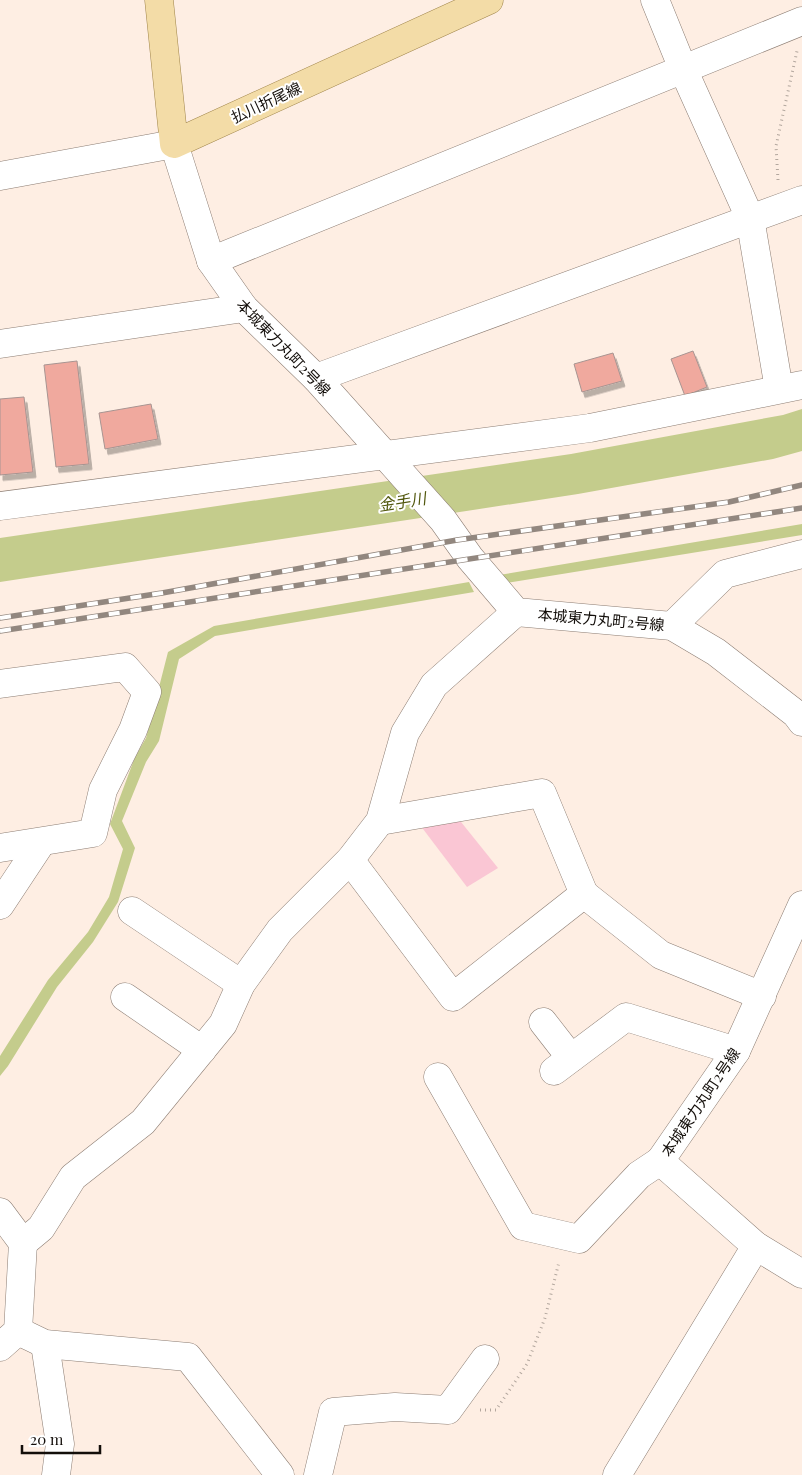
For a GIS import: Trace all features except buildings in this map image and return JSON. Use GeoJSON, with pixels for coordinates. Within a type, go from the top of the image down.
{"type":"FeatureCollection","features":[{"type":"Feature","properties":{"kind":"main road"},"geometry":{"type":"LineString","coordinates":[[159,0],[174,144]]}},
{"type":"Feature","properties":{"kind":"main road","name":"払川折尾線"},"geometry":{"type":"LineString","coordinates":[[174,144],[489,0]]}},
{"type":"Feature","properties":{"kind":"street"},"geometry":{"type":"LineString","coordinates":[[0,506],[590,428],[790,387],[750,218],[655,0]]}},
{"type":"Feature","properties":{"kind":"street"},"geometry":{"type":"LineString","coordinates":[[211,261],[802,20]]}},
{"type":"Feature","properties":{"kind":"street"},"geometry":{"type":"LineString","coordinates":[[0,176],[174,144]]}},
{"type":"Feature","properties":{"kind":"street","name":"本城東力丸町2号線"},"geometry":{"type":"LineString","coordinates":[[174,144],[211,261],[244,308],[316,378],[444,520],[470,558],[516,612],[672,626],[716,652],[796,714],[802,722]]}},
{"type":"Feature","properties":{"kind":"street"},"geometry":{"type":"LineString","coordinates":[[316,378],[791,204]]}},
{"type":"Feature","properties":{"kind":"street"},"geometry":{"type":"LineString","coordinates":[[0,344],[244,308]]}},
{"type":"Feature","properties":{"kind":"street"},"geometry":{"type":"LineString","coordinates":[[672,626],[725,574],[802,554]]}},
{"type":"Feature","properties":{"kind":"street"},"geometry":{"type":"LineString","coordinates":[[280,1475],[188,1357],[9,1339],[23,1243],[41,1228],[73,1177],[143,1122],[223,1024],[241,984],[280,930],[350,860],[380,821],[405,733],[434,686],[516,612]]}},
{"type":"Feature","properties":{"kind":"street"},"geometry":{"type":"LineString","coordinates":[[0,684],[125,666],[147,692],[133,730],[102,790],[93,833],[0,848]]}},
{"type":"Feature","properties":{"kind":"street"},"geometry":{"type":"LineString","coordinates":[[380,821],[542,793],[584,894],[661,955],[762,996]]}},
{"type":"Feature","properties":{"kind":"street"},"geometry":{"type":"LineString","coordinates":[[0,905],[40,842]]}},
{"type":"Feature","properties":{"kind":"street"},"geometry":{"type":"LineString","coordinates":[[350,860],[454,997],[584,894]]}},
{"type":"Feature","properties":{"kind":"street","name":"本城東力丸町2号線"},"geometry":{"type":"LineString","coordinates":[[802,905],[736,1051],[660,1161],[756,1246],[802,1274]]}},
{"type":"Feature","properties":{"kind":"street"},"geometry":{"type":"LineString","coordinates":[[132,911],[241,984]]}},
{"type":"Feature","properties":{"kind":"street"},"geometry":{"type":"LineString","coordinates":[[125,997],[202,1050]]}},
{"type":"Feature","properties":{"kind":"street"},"geometry":{"type":"LineString","coordinates":[[543,1022],[562,1064],[626,1017],[736,1051]]}},
{"type":"Feature","properties":{"kind":"street"},"geometry":{"type":"LineString","coordinates":[[438,1077],[523,1226],[579,1239],[639,1174],[660,1161]]}},
{"type":"Feature","properties":{"kind":"street"},"geometry":{"type":"LineString","coordinates":[[0,1212],[23,1243]]}},
{"type":"Feature","properties":{"kind":"street"},"geometry":{"type":"LineString","coordinates":[[617,1475],[756,1246]]}},
{"type":"Feature","properties":{"kind":"street"},"geometry":{"type":"LineString","coordinates":[[45,1344],[60,1444],[56,1475]]}},
{"type":"Feature","properties":{"kind":"street"},"geometry":{"type":"LineString","coordinates":[[318,1475],[333,1412],[395,1407],[448,1410],[485,1358]]}},
{"type":"Feature","properties":{"kind":"path"},"geometry":{"type":"LineString","coordinates":[[791,204],[776,146],[798,49]]}},
{"type":"Feature","properties":{"kind":"path"},"geometry":{"type":"LineString","coordinates":[[448,1410],[496,1410],[527,1364],[546,1318],[559,1261],[579,1239]]}},
{"type":"Feature","properties":{"kind":"shaded area"},"geometry":{"type":"Polygon","coordinates":[[[457,817],[498,868],[467,887],[420,825],[457,817]]]}},
{"type":"Feature","properties":{"kind":"water","name":"金手川"},"geometry":{"type":"Polygon","coordinates":[[[802,409],[802,451],[773,459],[578,494],[0,582],[0,538],[571,454],[783,415],[802,409]]]}},
{"type":"Feature","properties":{"kind":"water"},"geometry":{"type":"Polygon","coordinates":[[[802,524],[802,535],[507,583],[499,575],[802,524]]]}},
{"type":"Feature","properties":{"kind":"water"},"geometry":{"type":"Polygon","coordinates":[[[469,582],[474,592],[215,636],[179,659],[159,741],[146,762],[122,821],[135,848],[118,902],[93,942],[57,987],[0,1076],[0,1056],[48,980],[88,932],[109,897],[123,849],[110,824],[135,757],[146,738],[168,652],[214,626],[469,582]]]}},
{"type":"Feature","properties":{"kind":"railway"},"geometry":{"type":"LineString","coordinates":[[0,618],[162,593],[457,540],[729,502],[802,485]]}},
{"type":"Feature","properties":{"kind":"railway"},"geometry":{"type":"LineString","coordinates":[[0,631],[802,508]]}}]}
